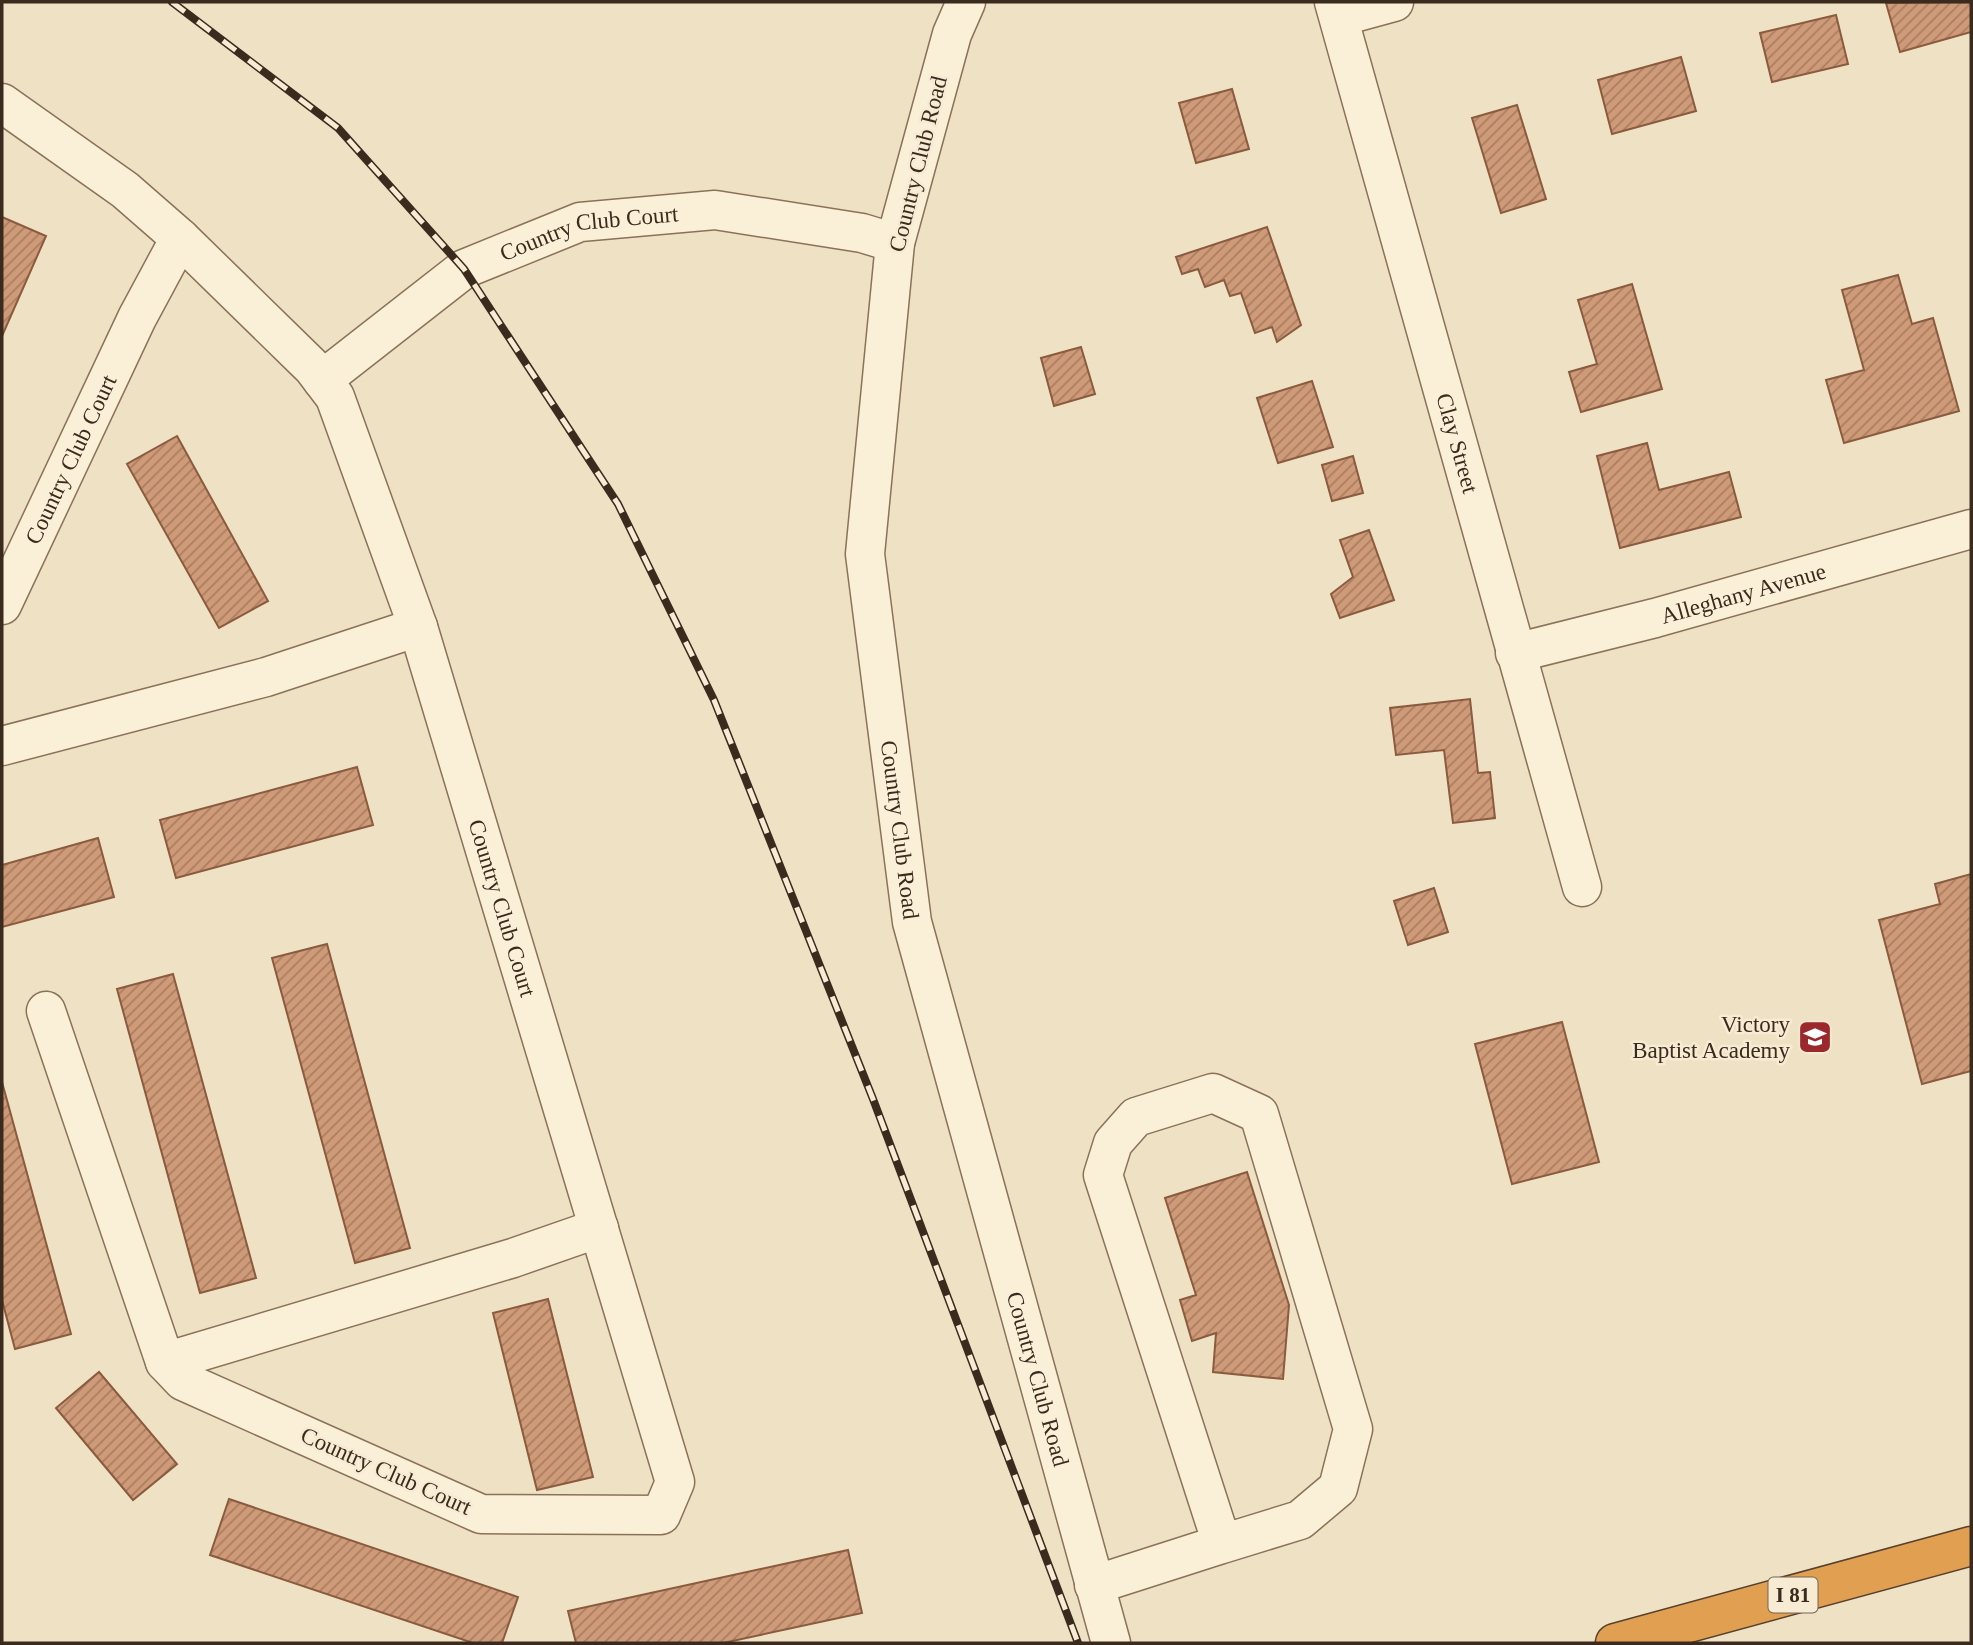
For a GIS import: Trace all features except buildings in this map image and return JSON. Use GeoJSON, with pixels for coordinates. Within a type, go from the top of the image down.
{"type":"FeatureCollection","features":[{"type":"Feature","properties":{"kind":"highway","name":"I 81"},"geometry":{"type":"LineString","coordinates":[[1615,1643],[1971,1546]]}},
{"type":"Feature","properties":{"kind":"street","name":"Country Club Road"},"geometry":{"type":"LineString","coordinates":[[966,2],[952,34],[895,243],[865,554],[912,922],[1111,1643]]}},
{"type":"Feature","properties":{"kind":"street"},"geometry":{"type":"LineString","coordinates":[[1337,10],[1394,2]]}},
{"type":"Feature","properties":{"kind":"street","name":"Clay Street"},"geometry":{"type":"LineString","coordinates":[[1337,10],[1582,887]]}},
{"type":"Feature","properties":{"kind":"street","name":"Country Club Court"},"geometry":{"type":"LineString","coordinates":[[2,103],[125,190],[180,238],[335,397],[418,627],[675,1482],[661,1515],[481,1514],[183,1381],[165,1362]]}},
{"type":"Feature","properties":{"kind":"street","name":"Country Club Court"},"geometry":{"type":"LineString","coordinates":[[321,380],[464,269],[580,222],[715,210],[862,233],[895,243]]}},
{"type":"Feature","properties":{"kind":"street","name":"Country Club Court"},"geometry":{"type":"LineString","coordinates":[[2,605],[137,318],[180,238]]}},
{"type":"Feature","properties":{"kind":"street","name":"Alleghany Avenue"},"geometry":{"type":"LineString","coordinates":[[1515,653],[1655,618],[1971,529]]}},
{"type":"Feature","properties":{"kind":"street"},"geometry":{"type":"LineString","coordinates":[[2,746],[266,677],[418,627]]}},
{"type":"Feature","properties":{"kind":"street"},"geometry":{"type":"LineString","coordinates":[[46,1010],[165,1362],[513,1258],[599,1228]]}},
{"type":"Feature","properties":{"kind":"street"},"geometry":{"type":"LineString","coordinates":[[1094,1585],[1300,1520],[1338,1488],[1353,1429],[1259,1114],[1213,1093],[1136,1117],[1113,1143],[1103,1175],[1222,1544]]}},
{"type":"Feature","properties":{"kind":"railway"},"geometry":{"type":"LineString","coordinates":[[172,2],[338,128],[464,269],[618,504],[714,700],[873,1099],[1078,1643]]}},
{"type":"Feature","properties":{"kind":"place","name":"Victory Baptist Academy"},"geometry":{"type":"Point","coordinates":[1815,1037]}}]}
